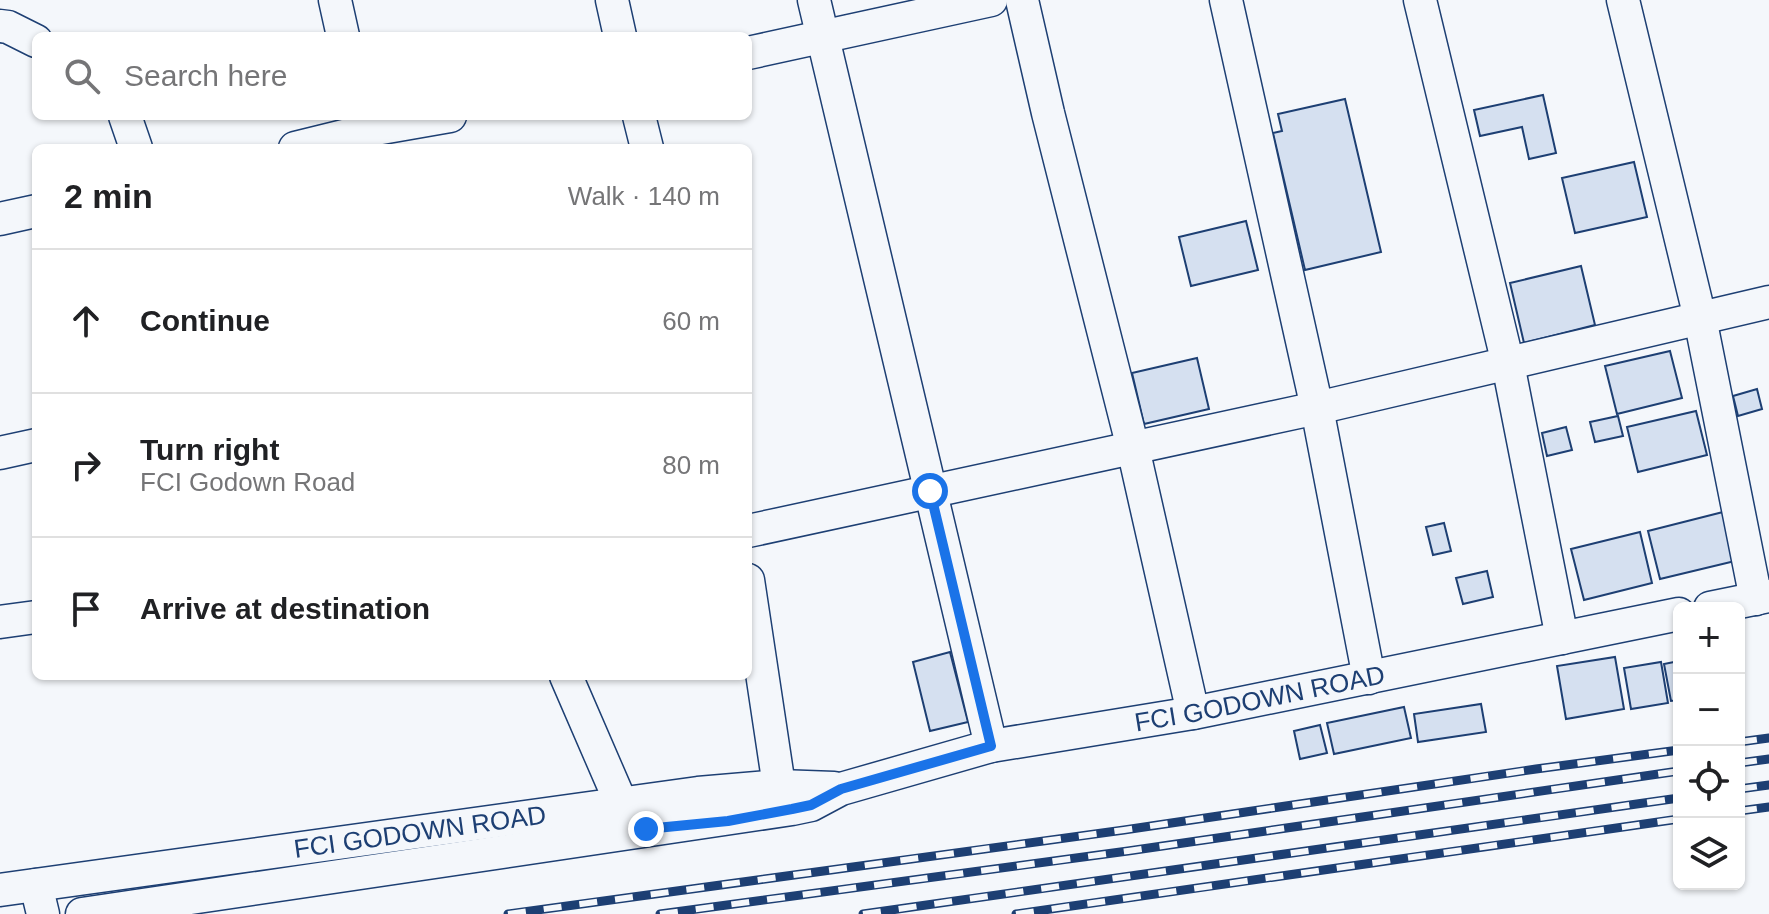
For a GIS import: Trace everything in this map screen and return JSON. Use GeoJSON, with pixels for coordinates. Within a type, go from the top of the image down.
{"type":"FeatureCollection","features":[{"type":"Feature","properties":{"kind":"street"},"geometry":{"type":"LineString","coordinates":[[335,0],[342,32]]}},
{"type":"Feature","properties":{"kind":"street"},"geometry":{"type":"LineString","coordinates":[[612,0],[619,32]]}},
{"type":"Feature","properties":{"kind":"street"},"geometry":{"type":"LineString","coordinates":[[814,0],[991,746]]}},
{"type":"Feature","properties":{"kind":"street"},"geometry":{"type":"LineString","coordinates":[[752,52],[991,0]]}},
{"type":"Feature","properties":{"kind":"street"},"geometry":{"type":"LineString","coordinates":[[1022,0],[1133,448],[1193,713]]}},
{"type":"Feature","properties":{"kind":"street"},"geometry":{"type":"LineString","coordinates":[[1226,0],[1317,408],[1369,678]]}},
{"type":"Feature","properties":{"kind":"street"},"geometry":{"type":"LineString","coordinates":[[1420,0],[1508,364],[1562,638]]}},
{"type":"Feature","properties":{"kind":"street"},"geometry":{"type":"LineString","coordinates":[[1623,0],[1763,597],[1739,602]]}},
{"type":"Feature","properties":{"kind":"street"},"geometry":{"type":"LineString","coordinates":[[0,26],[32,39]]}},
{"type":"Feature","properties":{"kind":"street"},"geometry":{"type":"LineString","coordinates":[[126,120],[135,144]]}},
{"type":"Feature","properties":{"kind":"street"},"geometry":{"type":"LineString","coordinates":[[306,144],[363,124],[412,136],[442,120]]}},
{"type":"Feature","properties":{"kind":"street"},"geometry":{"type":"LineString","coordinates":[[640,120],[646,144]]}},
{"type":"Feature","properties":{"kind":"street"},"geometry":{"type":"LineString","coordinates":[[0,219],[32,212]]}},
{"type":"Feature","properties":{"kind":"street"},"geometry":{"type":"LineString","coordinates":[[752,530],[1317,408],[1769,302]]}},
{"type":"Feature","properties":{"kind":"street"},"geometry":{"type":"LineString","coordinates":[[0,453],[32,446]]}},
{"type":"Feature","properties":{"kind":"street"},"geometry":{"type":"LineString","coordinates":[[752,607],[779,786]]}},
{"type":"Feature","properties":{"kind":"street","name":"FCI GODOWN ROAD"},"geometry":{"type":"LineString","coordinates":[[82,914],[646,829],[728,821],[811,805],[841,789],[991,746],[1193,713],[1673,615]]}},
{"type":"Feature","properties":{"kind":"street"},"geometry":{"type":"LineString","coordinates":[[0,622],[32,618]]}},
{"type":"Feature","properties":{"kind":"street"},"geometry":{"type":"LineString","coordinates":[[568,680],[621,803]]}},
{"type":"Feature","properties":{"kind":"street","name":"FCI GODOWN ROAD"},"geometry":{"type":"LineString","coordinates":[[0,890],[40,900],[621,803],[779,786],[841,789]]}},
{"type":"Feature","properties":{"kind":"building"},"geometry":{"type":"Polygon","coordinates":[[[1543,95],[1556,153],[1529,159],[1522,127],[1480,136],[1474,110],[1543,95]]]}},
{"type":"Feature","properties":{"kind":"building"},"geometry":{"type":"Polygon","coordinates":[[[1345,99],[1381,252],[1305,270],[1273,133],[1282,131],[1278,114],[1345,99]]]}},
{"type":"Feature","properties":{"kind":"building"},"geometry":{"type":"Polygon","coordinates":[[[1634,162],[1647,217],[1575,233],[1562,178],[1634,162]]]}},
{"type":"Feature","properties":{"kind":"building"},"geometry":{"type":"Polygon","coordinates":[[[1246,221],[1258,270],[1191,286],[1179,237],[1246,221]]]}},
{"type":"Feature","properties":{"kind":"building"},"geometry":{"type":"Polygon","coordinates":[[[1581,266],[1595,325],[1524,343],[1510,283],[1581,266]]]}},
{"type":"Feature","properties":{"kind":"building"},"geometry":{"type":"Polygon","coordinates":[[[1670,351],[1682,398],[1617,414],[1605,366],[1670,351]]]}},
{"type":"Feature","properties":{"kind":"building"},"geometry":{"type":"Polygon","coordinates":[[[1197,358],[1209,409],[1144,424],[1132,373],[1197,358]]]}},
{"type":"Feature","properties":{"kind":"building"},"geometry":{"type":"Polygon","coordinates":[[[1757,389],[1762,409],[1738,416],[1733,396],[1757,389]]]}},
{"type":"Feature","properties":{"kind":"building"},"geometry":{"type":"Polygon","coordinates":[[[1696,411],[1707,455],[1638,472],[1627,427],[1696,411]]]}},
{"type":"Feature","properties":{"kind":"building"},"geometry":{"type":"Polygon","coordinates":[[[1618,416],[1623,436],[1595,442],[1590,422],[1618,416]]]}},
{"type":"Feature","properties":{"kind":"building"},"geometry":{"type":"Polygon","coordinates":[[[1566,427],[1572,450],[1547,456],[1542,433],[1566,427]]]}},
{"type":"Feature","properties":{"kind":"building"},"geometry":{"type":"Polygon","coordinates":[[[1723,512],[1735,561],[1660,579],[1648,531],[1723,512]]]}},
{"type":"Feature","properties":{"kind":"building"},"geometry":{"type":"Polygon","coordinates":[[[1444,523],[1451,551],[1433,555],[1426,527],[1444,523]]]}},
{"type":"Feature","properties":{"kind":"building"},"geometry":{"type":"Polygon","coordinates":[[[1640,532],[1652,583],[1584,600],[1571,549],[1640,532]]]}},
{"type":"Feature","properties":{"kind":"building"},"geometry":{"type":"Polygon","coordinates":[[[1487,571],[1493,597],[1463,604],[1456,578],[1487,571]]]}},
{"type":"Feature","properties":{"kind":"building"},"geometry":{"type":"Polygon","coordinates":[[[950,652],[968,722],[930,731],[913,662],[950,652]]]}},
{"type":"Feature","properties":{"kind":"building"},"geometry":{"type":"Polygon","coordinates":[[[1615,657],[1624,709],[1566,719],[1557,666],[1615,657]]]}},
{"type":"Feature","properties":{"kind":"building"},"geometry":{"type":"Polygon","coordinates":[[[1661,662],[1668,703],[1631,709],[1624,668],[1661,662]]]}},
{"type":"Feature","properties":{"kind":"building"},"geometry":{"type":"Polygon","coordinates":[[[1673,662],[1673,701],[1671,701],[1664,664],[1673,662]]]}},
{"type":"Feature","properties":{"kind":"building"},"geometry":{"type":"Polygon","coordinates":[[[1481,704],[1486,732],[1418,742],[1414,714],[1481,704]]]}},
{"type":"Feature","properties":{"kind":"building"},"geometry":{"type":"Polygon","coordinates":[[[1404,707],[1411,738],[1334,754],[1327,723],[1404,707]]]}},
{"type":"Feature","properties":{"kind":"building"},"geometry":{"type":"Polygon","coordinates":[[[1320,725],[1327,753],[1300,759],[1294,731],[1320,725]]]}},
{"type":"Feature","properties":{"kind":"railway"},"geometry":{"type":"LineString","coordinates":[[1745,741],[1769,738]]}},
{"type":"Feature","properties":{"kind":"railway"},"geometry":{"type":"LineString","coordinates":[[508,914],[1673,751]]}},
{"type":"Feature","properties":{"kind":"railway"},"geometry":{"type":"LineString","coordinates":[[1745,762],[1769,759]]}},
{"type":"Feature","properties":{"kind":"railway"},"geometry":{"type":"LineString","coordinates":[[660,914],[1128,851],[1673,772]]}},
{"type":"Feature","properties":{"kind":"railway"},"geometry":{"type":"LineString","coordinates":[[1745,788],[1769,785]]}},
{"type":"Feature","properties":{"kind":"railway"},"geometry":{"type":"LineString","coordinates":[[863,914],[1673,799]]}},
{"type":"Feature","properties":{"kind":"railway"},"geometry":{"type":"LineString","coordinates":[[1745,810],[1769,807]]}},
{"type":"Feature","properties":{"kind":"railway"},"geometry":{"type":"LineString","coordinates":[[1016,914],[1673,820]]}},
{"type":"Feature","properties":{"kind":"route"},"geometry":{"type":"LineString","coordinates":[[646,829],[728,821],[811,805],[841,789],[991,746],[930,491]]}}]}
